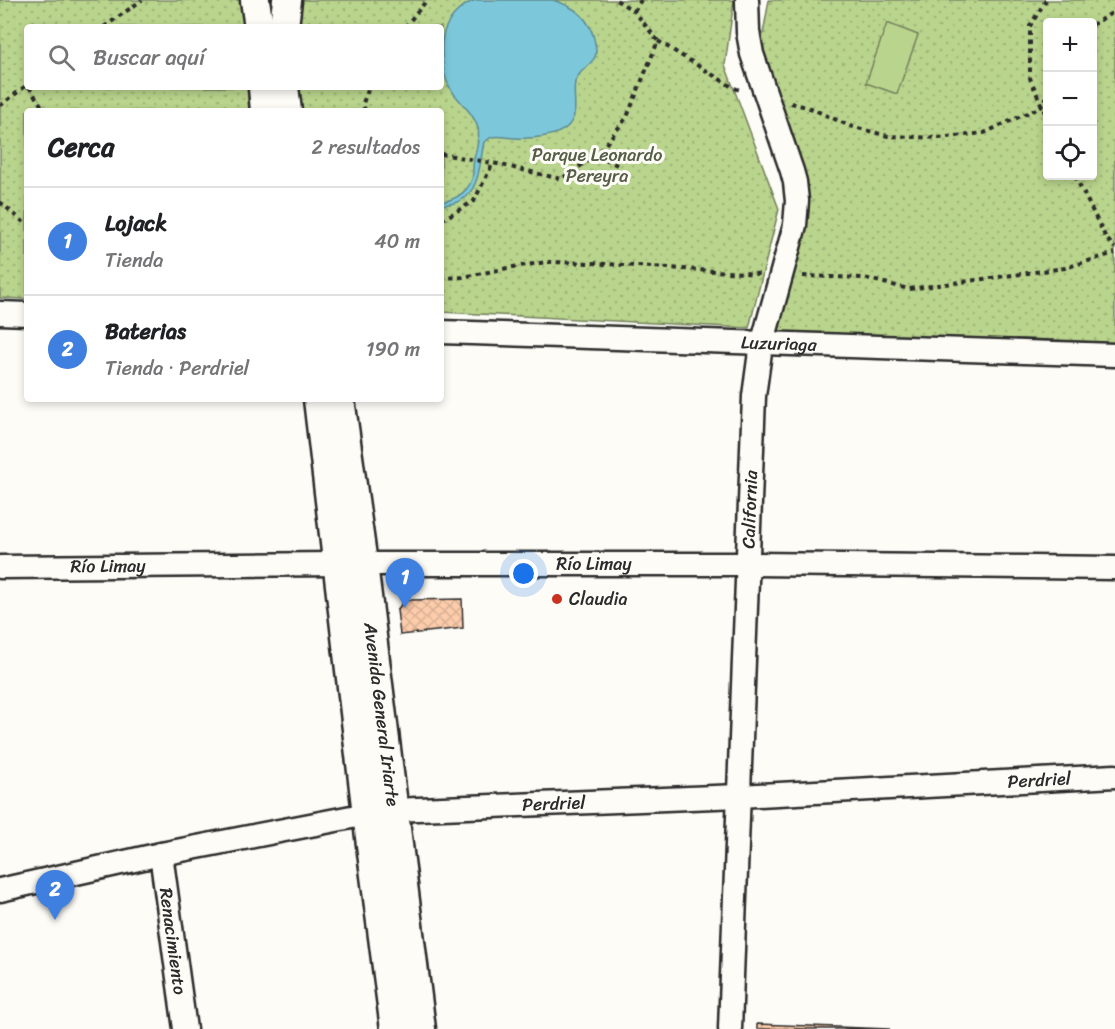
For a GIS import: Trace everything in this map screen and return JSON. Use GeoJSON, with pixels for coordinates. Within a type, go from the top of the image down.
{"type":"FeatureCollection","features":[{"type":"Feature","properties":{"kind":"main road"},"geometry":{"type":"LineString","coordinates":[[255,0],[259,24]]}},
{"type":"Feature","properties":{"kind":"main road"},"geometry":{"type":"LineString","coordinates":[[274,0],[277,24]]}},
{"type":"Feature","properties":{"kind":"main road"},"geometry":{"type":"LineString","coordinates":[[284,24],[287,0]]}},
{"type":"Feature","properties":{"kind":"main road"},"geometry":{"type":"LineString","coordinates":[[263,90],[265,108]]}},
{"type":"Feature","properties":{"kind":"main road"},"geometry":{"type":"LineString","coordinates":[[284,90],[287,108]]}},
{"type":"Feature","properties":{"kind":"main road","name":"Avenida General Iriarte"},"geometry":{"type":"LineString","coordinates":[[319,402],[351,564]]}},
{"type":"Feature","properties":{"kind":"main road","name":"Avenida General Iriarte"},"geometry":{"type":"LineString","coordinates":[[340,402],[351,564],[380,812],[395,1029]]}},
{"type":"Feature","properties":{"kind":"main road","name":"Avenida General Iriarte"},"geometry":{"type":"LineString","coordinates":[[380,812],[421,1029]]}},
{"type":"Feature","properties":{"kind":"street","name":"California"},"geometry":{"type":"LineString","coordinates":[[730,1029],[754,396],[762,343],[795,225],[797,209],[792,171],[752,54],[747,20],[747,0]]}},
{"type":"Feature","properties":{"kind":"street"},"geometry":{"type":"LineString","coordinates":[[0,313],[24,314]]}},
{"type":"Feature","properties":{"kind":"street","name":"Luzuriaga"},"geometry":{"type":"LineString","coordinates":[[444,332],[1115,355]]}},
{"type":"Feature","properties":{"kind":"street","name":"Río Limay"},"geometry":{"type":"LineString","coordinates":[[0,567],[747,564],[1115,568]]}},
{"type":"Feature","properties":{"kind":"street","name":"Perdriel"},"geometry":{"type":"LineString","coordinates":[[0,890],[161,854],[380,812],[1115,776]]}},
{"type":"Feature","properties":{"kind":"street","name":"Renacimiento"},"geometry":{"type":"LineString","coordinates":[[161,854],[184,1029]]}},
{"type":"Feature","properties":{"kind":"path"},"geometry":{"type":"LineString","coordinates":[[108,24],[142,0]]}},
{"type":"Feature","properties":{"kind":"path"},"geometry":{"type":"LineString","coordinates":[[407,24],[427,0]]}},
{"type":"Feature","properties":{"kind":"path"},"geometry":{"type":"LineString","coordinates":[[616,0],[634,11],[658,41],[734,88],[767,99],[810,108],[850,126],[888,136],[939,138],[984,133],[1041,106],[1043,102]]}},
{"type":"Feature","properties":{"kind":"path"},"geometry":{"type":"LineString","coordinates":[[634,11],[641,0]]}},
{"type":"Feature","properties":{"kind":"path"},"geometry":{"type":"LineString","coordinates":[[1043,111],[1030,78],[1030,26],[1046,0]]}},
{"type":"Feature","properties":{"kind":"path"},"geometry":{"type":"LineString","coordinates":[[1097,23],[1115,11]]}},
{"type":"Feature","properties":{"kind":"path"},"geometry":{"type":"LineString","coordinates":[[444,155],[561,179],[597,155],[627,117],[658,41]]}},
{"type":"Feature","properties":{"kind":"path"},"geometry":{"type":"LineString","coordinates":[[0,106],[24,89]]}},
{"type":"Feature","properties":{"kind":"path"},"geometry":{"type":"LineString","coordinates":[[31,90],[43,108]]}},
{"type":"Feature","properties":{"kind":"path"},"geometry":{"type":"LineString","coordinates":[[364,108],[363,103],[368,90]]}},
{"type":"Feature","properties":{"kind":"path"},"geometry":{"type":"LineString","coordinates":[[597,155],[617,165]]}},
{"type":"Feature","properties":{"kind":"path"},"geometry":{"type":"LineString","coordinates":[[444,218],[474,201],[491,163]]}},
{"type":"Feature","properties":{"kind":"path"},"geometry":{"type":"LineString","coordinates":[[1077,180],[1106,238],[1115,248]]}},
{"type":"Feature","properties":{"kind":"path"},"geometry":{"type":"LineString","coordinates":[[0,202],[24,222]]}},
{"type":"Feature","properties":{"kind":"green space"},"geometry":{"type":"Polygon","coordinates":[[[0,0],[242,0],[244,24],[24,24],[24,90],[247,90],[249,108],[24,108],[24,299],[0,298],[0,0]]]}},
{"type":"Feature","properties":{"kind":"green space","name":"Parque Leonardo Pereyra"},"geometry":{"type":"Polygon","coordinates":[[[296,0],[734,0],[725,65],[779,209],[749,328],[444,312],[444,108],[302,108],[300,90],[444,90],[444,24],[297,24],[296,0]]]}},
{"type":"Feature","properties":{"kind":"green space"},"geometry":{"type":"Polygon","coordinates":[[[769,0],[1115,0],[1115,344],[776,334],[809,211],[758,62],[769,0]]]}},
{"type":"Feature","properties":{"kind":"green space"},"geometry":{"type":"Polygon","coordinates":[[[887,23],[918,35],[897,94],[866,83],[887,23]]]}},
{"type":"Feature","properties":{"kind":"water"},"geometry":{"type":"Polygon","coordinates":[[[476,0],[553,0],[569,6],[581,15],[590,27],[596,53],[575,82],[575,110],[568,126],[558,133],[543,136],[490,138],[484,142],[478,174],[470,192],[463,199],[444,205],[444,201],[462,193],[470,184],[479,134],[476,122],[452,91],[444,68],[446,27],[455,14],[476,0]]]}},
{"type":"Feature","properties":{"kind":"building"},"geometry":{"type":"Polygon","coordinates":[[[462,599],[463,628],[400,635],[397,610],[404,601],[462,599]]]}},
{"type":"Feature","properties":{"kind":"building"},"geometry":{"type":"Polygon","coordinates":[[[757,1024],[890,1029],[757,1029],[757,1024]]]}},
{"type":"Feature","properties":{"kind":"place","name":"Claudia"},"geometry":{"type":"Point","coordinates":[557,599]}},
{"type":"Feature","properties":{"kind":"place","name":"Lojack"},"geometry":{"type":"Point","coordinates":[405,608]}},
{"type":"Feature","properties":{"kind":"place","name":"Baterias"},"geometry":{"type":"Point","coordinates":[55,920]}}]}
